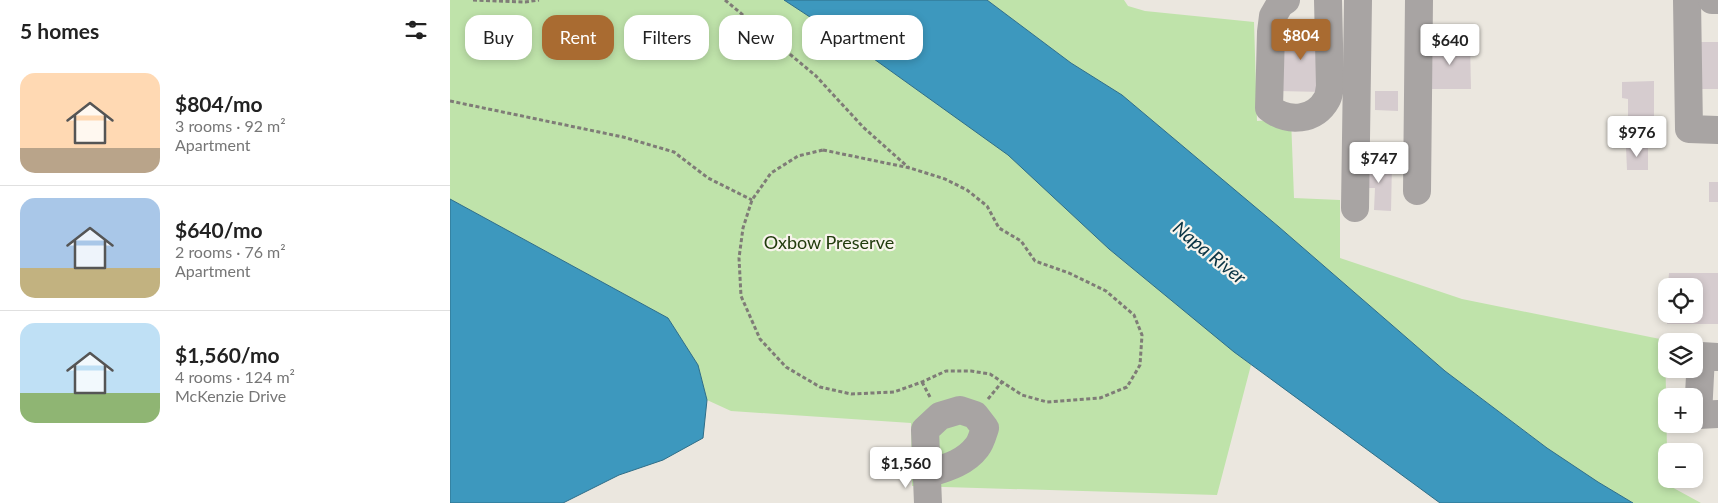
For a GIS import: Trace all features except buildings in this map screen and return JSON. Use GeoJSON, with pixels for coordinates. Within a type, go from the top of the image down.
{"type":"FeatureCollection","features":[{"type":"Feature","properties":{"kind":"street"},"geometry":{"type":"LineString","coordinates":[[1286,0],[1280,4],[1273,16],[1269,108],[1277,114],[1291,118],[1306,117],[1327,99],[1330,87],[1328,0]]}},
{"type":"Feature","properties":{"kind":"street"},"geometry":{"type":"LineString","coordinates":[[1355,208],[1358,0]]}},
{"type":"Feature","properties":{"kind":"street"},"geometry":{"type":"LineString","coordinates":[[1417,191],[1420,0]]}},
{"type":"Feature","properties":{"kind":"street"},"geometry":{"type":"LineString","coordinates":[[1686,0],[1689,129],[1718,130]]}},
{"type":"Feature","properties":{"kind":"street"},"geometry":{"type":"LineString","coordinates":[[1712,0],[1718,0]]}},
{"type":"Feature","properties":{"kind":"street"},"geometry":{"type":"LineString","coordinates":[[1718,356],[1701,356],[1698,415],[1718,414]]}},
{"type":"Feature","properties":{"kind":"street"},"geometry":{"type":"LineString","coordinates":[[927,474],[928,503]]}},
{"type":"Feature","properties":{"kind":"path"},"geometry":{"type":"LineString","coordinates":[[473,0],[525,2],[539,0]]}},
{"type":"Feature","properties":{"kind":"path"},"geometry":{"type":"LineString","coordinates":[[725,0],[816,76],[863,127],[910,168]]}},
{"type":"Feature","properties":{"kind":"path"},"geometry":{"type":"LineString","coordinates":[[450,101],[623,137],[674,152],[708,178],[752,200]]}},
{"type":"Feature","properties":{"kind":"path"},"geometry":{"type":"LineString","coordinates":[[823,150],[910,168],[945,179],[967,190],[988,206],[999,228],[1021,241],[1035,261],[1069,273],[1106,291],[1134,315],[1142,335],[1140,365],[1128,387],[1100,398],[1047,402],[1022,395],[990,374],[962,371],[946,371],[894,392],[851,394],[820,387],[786,367],[760,339],[741,296],[739,258],[743,228],[752,200],[772,172],[798,156],[823,150]]}},
{"type":"Feature","properties":{"kind":"green space","name":"Oxbow Preserve"},"geometry":{"type":"Polygon","coordinates":[[[450,0],[784,0],[807,15],[802,15],[802,60],[875,60],[1009,155],[1109,249],[1251,365],[1217,495],[912,486],[911,423],[731,411],[707,400],[698,365],[668,318],[450,199],[450,0]]]}},
{"type":"Feature","properties":{"kind":"green space"},"geometry":{"type":"Polygon","coordinates":[[[987,0],[1124,0],[1128,6],[1145,11],[1254,22],[1257,121],[1291,118],[1294,198],[1340,200],[1340,258],[1462,299],[1658,339],[1658,378],[1666,378],[1666,388],[1658,388],[1658,433],[1667,433],[1667,443],[1658,443],[1658,488],[1674,488],[1701,503],[1633,503],[1547,448],[1445,371],[1279,227],[1122,95],[1071,63],[987,0]]]}},
{"type":"Feature","properties":{"kind":"water","name":"Napa River"},"geometry":{"type":"Polygon","coordinates":[[[784,0],[987,0],[1071,63],[1122,95],[1279,227],[1445,371],[1547,448],[1633,503],[1440,503],[1234,352],[1109,249],[1008,155],[875,60],[923,60],[923,15],[807,15],[784,0]]]}},
{"type":"Feature","properties":{"kind":"water"},"geometry":{"type":"Polygon","coordinates":[[[450,199],[668,318],[698,365],[707,400],[703,438],[663,460],[619,475],[563,503],[450,503],[450,199]]]}}]}
